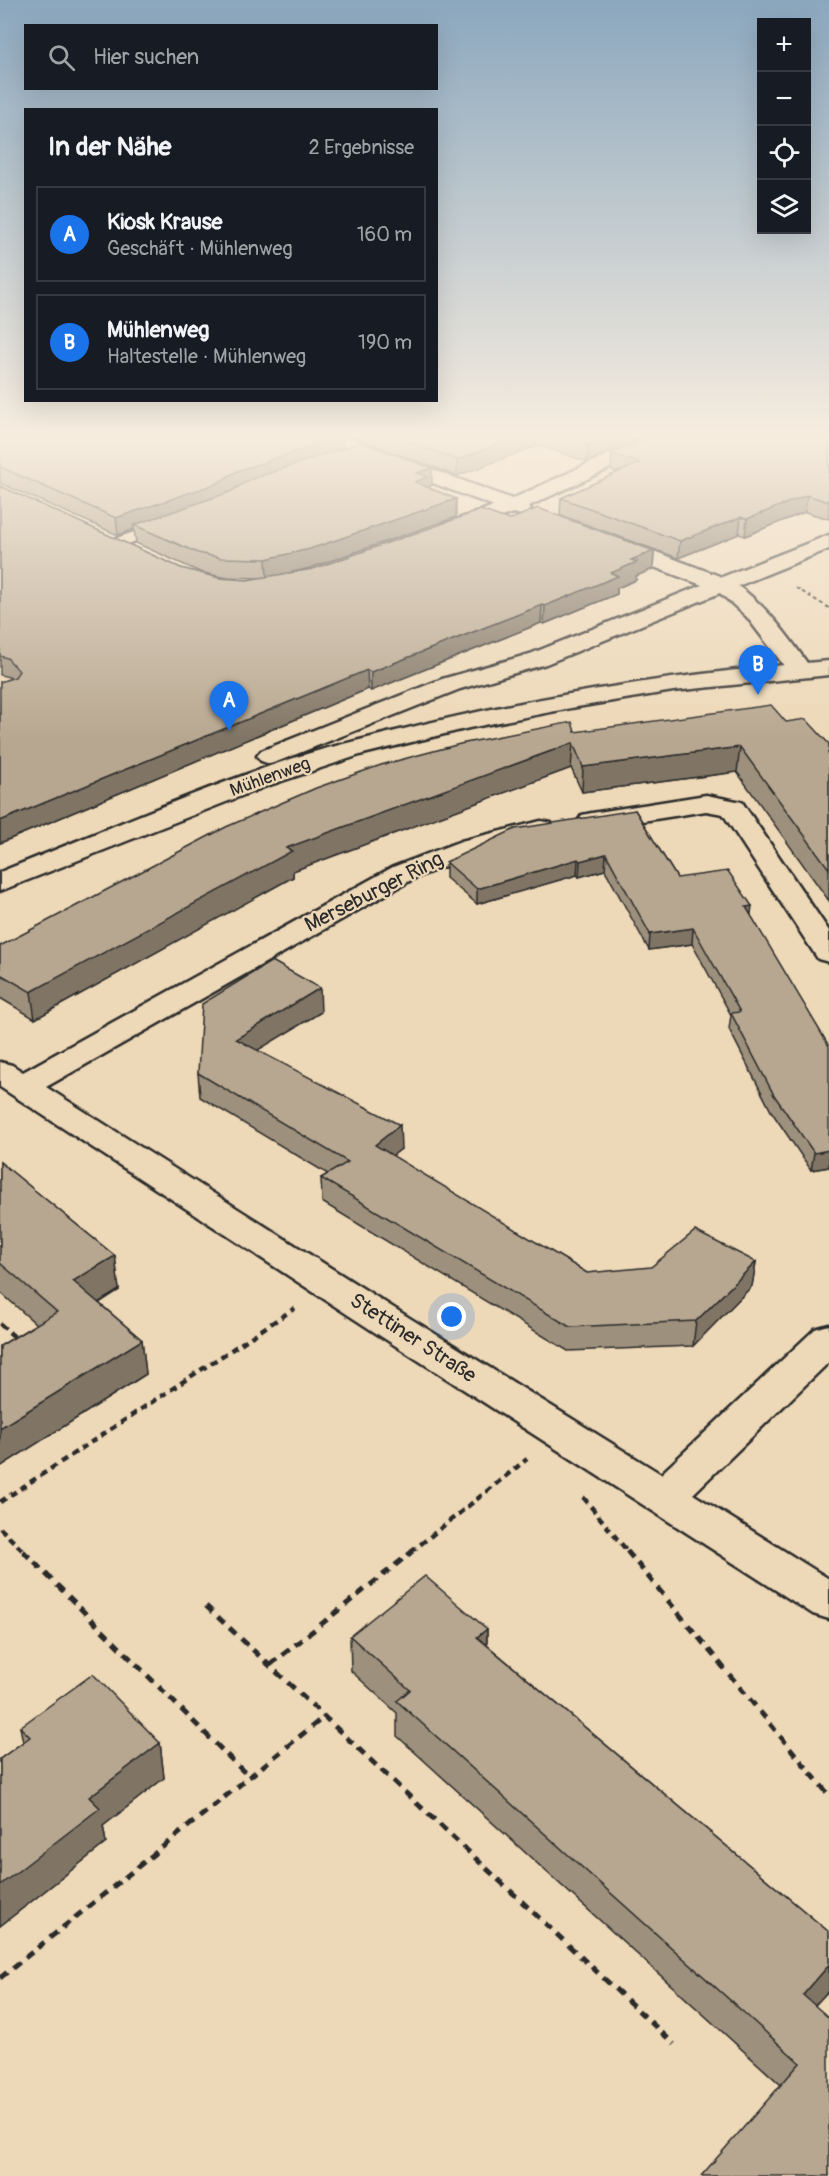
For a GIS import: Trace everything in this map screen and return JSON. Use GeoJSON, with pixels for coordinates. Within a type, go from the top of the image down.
{"type":"FeatureCollection","features":[{"type":"Feature","properties":{"kind":"street"},"geometry":{"type":"LineString","coordinates":[[594,537],[721,584],[749,606],[800,670]]}},
{"type":"Feature","properties":{"kind":"street"},"geometry":{"type":"LineString","coordinates":[[105,540],[142,557]]}},
{"type":"Feature","properties":{"kind":"street","name":"Mühlenweg"},"geometry":{"type":"LineString","coordinates":[[270,756],[451,684],[538,659],[829,541]]}},
{"type":"Feature","properties":{"kind":"street","name":"Mühlenweg"},"geometry":{"type":"LineString","coordinates":[[0,882],[292,767],[379,743],[555,702],[718,677],[829,668]]}},
{"type":"Feature","properties":{"kind":"street","name":"Merseburger Ring"},"geometry":{"type":"LineString","coordinates":[[11,1080],[403,873],[455,850],[511,834],[706,803],[732,808],[829,952]]}},
{"type":"Feature","properties":{"kind":"street","name":"Stettiner Straße"},"geometry":{"type":"LineString","coordinates":[[11,1080],[560,1432],[829,1600]]}},
{"type":"Feature","properties":{"kind":"street"},"geometry":{"type":"LineString","coordinates":[[665,1496],[829,1339]]}},
{"type":"Feature","properties":{"kind":"lane"},"geometry":{"type":"LineString","coordinates":[[105,540],[118,537]]}},
{"type":"Feature","properties":{"kind":"path"},"geometry":{"type":"LineString","coordinates":[[0,1502],[331,1285]]}},
{"type":"Feature","properties":{"kind":"path"},"geometry":{"type":"LineString","coordinates":[[0,1324],[21,1343]]}},
{"type":"Feature","properties":{"kind":"path"},"geometry":{"type":"LineString","coordinates":[[270,1665],[560,1432]]}},
{"type":"Feature","properties":{"kind":"path"},"geometry":{"type":"LineString","coordinates":[[580,1493],[829,1795]]}},
{"type":"Feature","properties":{"kind":"path"},"geometry":{"type":"LineString","coordinates":[[0,1528],[249,1777]]}},
{"type":"Feature","properties":{"kind":"path"},"geometry":{"type":"LineString","coordinates":[[206,1606],[674,2044]]}},
{"type":"Feature","properties":{"kind":"path"},"geometry":{"type":"LineString","coordinates":[[0,1978],[325,1716]]}},
{"type":"Feature","properties":{"kind":"building"},"geometry":{"type":"Polygon","coordinates":[[[0,537],[112,537],[181,568],[219,578],[247,580],[313,569],[405,537],[615,537],[654,551],[631,560],[637,562],[611,573],[618,576],[371,672],[367,670],[0,821],[0,682],[15,677],[19,671],[7,658],[0,656],[0,537]]]}},
{"type":"Feature","properties":{"kind":"building"},"geometry":{"type":"Polygon","coordinates":[[[160,537],[346,537],[310,549],[266,559],[221,558],[198,553],[160,537]]]}},
{"type":"Feature","properties":{"kind":"building"},"geometry":{"type":"Polygon","coordinates":[[[668,537],[691,537],[680,541],[668,537]]]}},
{"type":"Feature","properties":{"kind":"building"},"geometry":{"type":"Polygon","coordinates":[[[771,705],[786,722],[806,719],[829,744],[829,869],[740,747],[583,767],[573,743],[286,848],[292,851],[31,992],[0,974],[0,946],[226,827],[316,788],[381,765],[460,744],[572,722],[575,732],[771,705]]]}},
{"type":"Feature","properties":{"kind":"building"},"geometry":{"type":"Polygon","coordinates":[[[635,810],[677,878],[728,871],[752,906],[746,907],[829,1046],[829,1150],[814,1153],[774,1095],[731,1013],[740,1012],[693,928],[650,934],[606,854],[580,861],[578,859],[477,889],[446,862],[515,829],[635,810]]]}},
{"type":"Feature","properties":{"kind":"building"},"geometry":{"type":"Polygon","coordinates":[[[272,961],[320,988],[236,1039],[400,1125],[375,1145],[587,1273],[651,1267],[695,1231],[756,1262],[696,1321],[570,1327],[321,1178],[348,1162],[198,1073],[202,1004],[272,961]]]}},
{"type":"Feature","properties":{"kind":"building"},"geometry":{"type":"Polygon","coordinates":[[[0,1162],[115,1256],[73,1281],[142,1340],[0,1428],[0,1346],[57,1312],[0,1263],[0,1162]]]}},
{"type":"Feature","properties":{"kind":"building"},"geometry":{"type":"Polygon","coordinates":[[[425,1576],[487,1629],[477,1637],[829,1932],[829,1965],[803,1995],[829,2018],[829,2176],[701,2176],[800,2063],[397,1701],[410,1690],[350,1636],[425,1576]]]}},
{"type":"Feature","properties":{"kind":"building"},"geometry":{"type":"Polygon","coordinates":[[[93,1674],[160,1743],[89,1797],[100,1808],[0,1885],[0,1759],[30,1737],[20,1727],[93,1674]]]}},
{"type":"Feature","properties":{"kind":"place","name":"Mühlenweg"},"geometry":{"type":"Point","coordinates":[758,695]}},
{"type":"Feature","properties":{"kind":"place","name":"Kiosk Krause"},"geometry":{"type":"Point","coordinates":[229,731]}}]}
